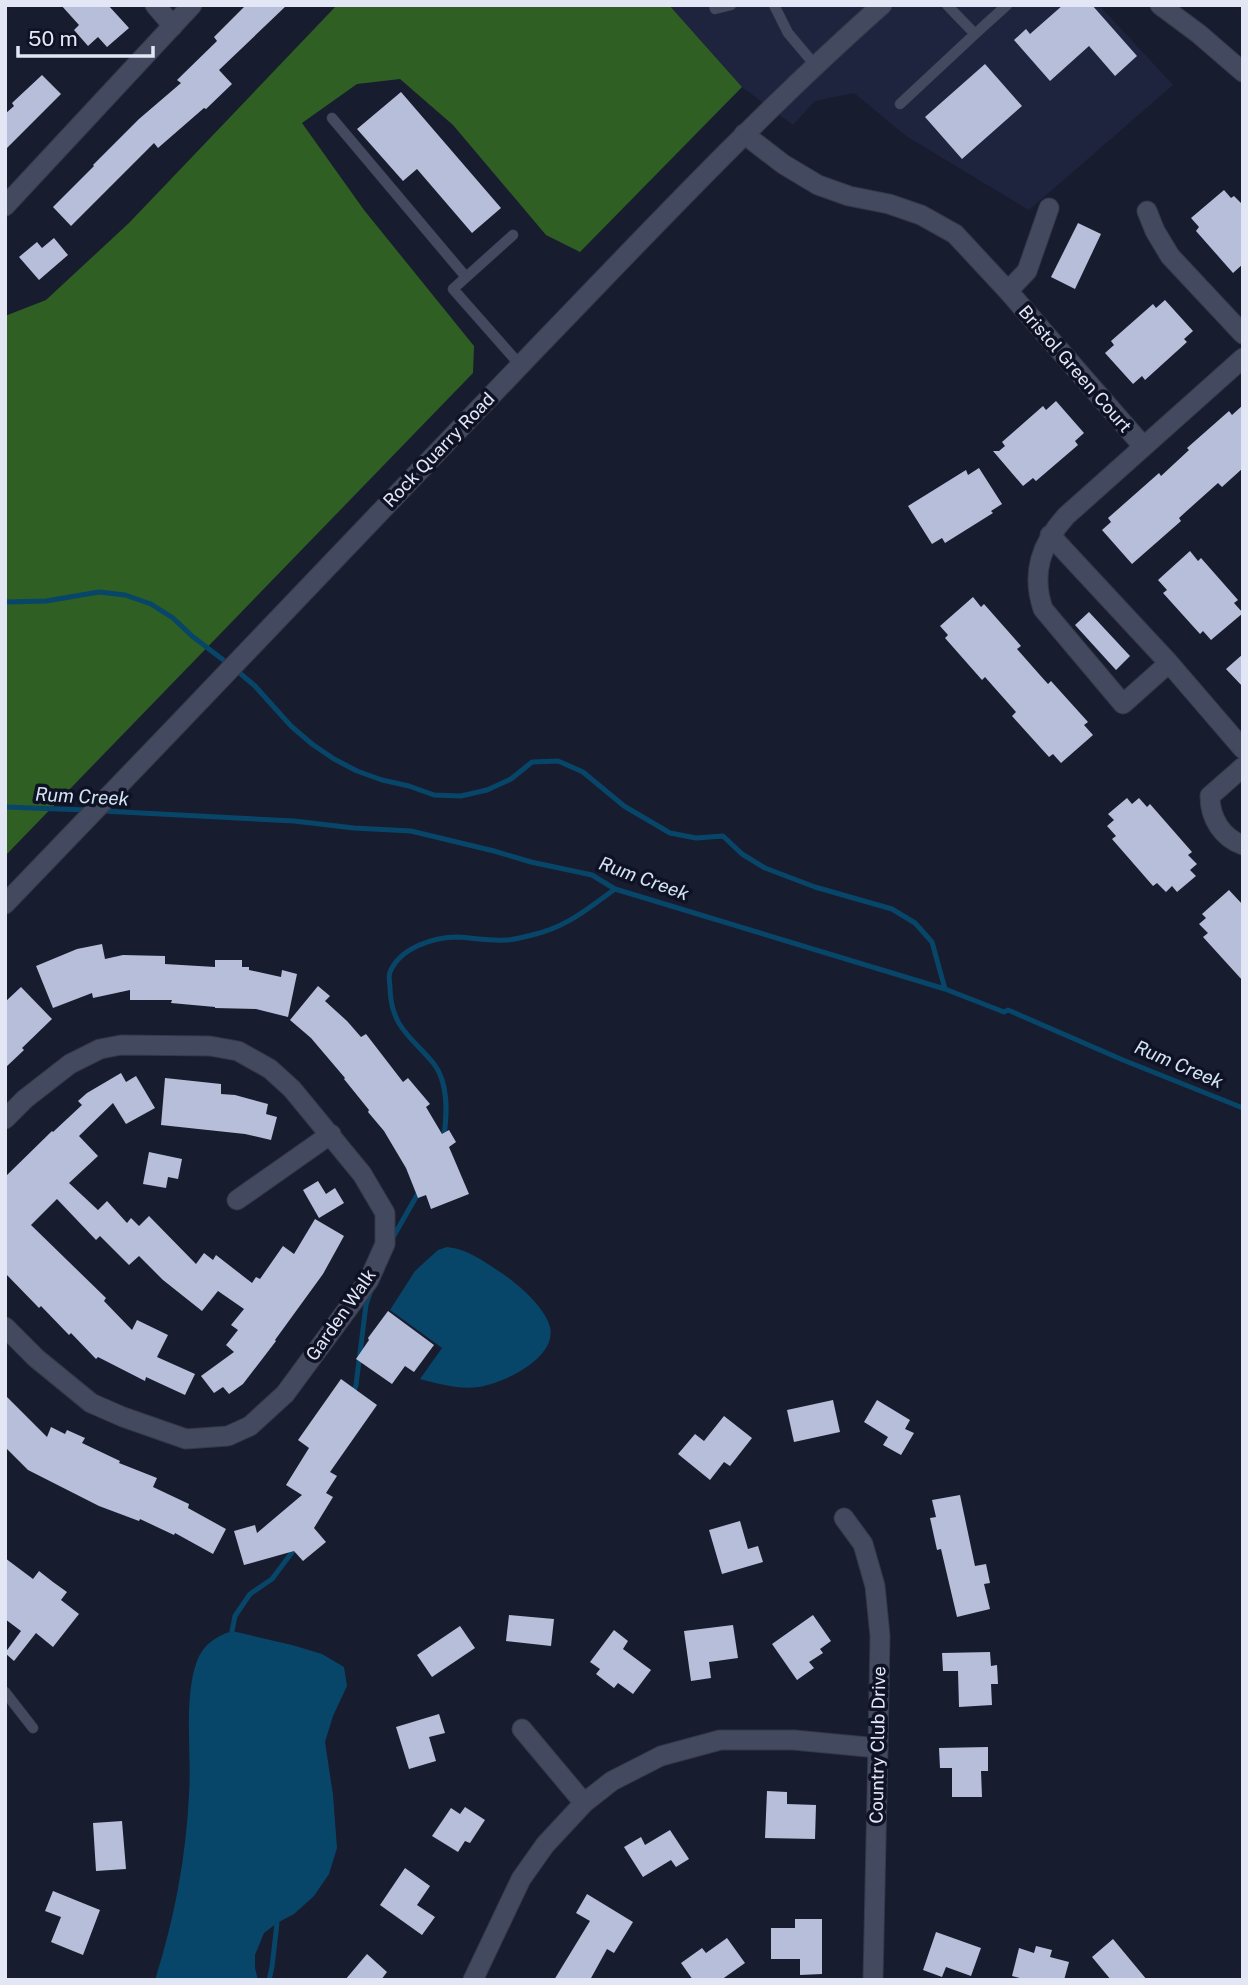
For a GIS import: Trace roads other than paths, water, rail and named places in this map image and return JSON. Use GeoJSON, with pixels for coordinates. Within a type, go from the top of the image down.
{"type":"FeatureCollection","features":[{"type":"Feature","properties":{"kind":"street"},"geometry":{"type":"LineString","coordinates":[[155,5],[173,26]]}},
{"type":"Feature","properties":{"kind":"street"},"geometry":{"type":"LineString","coordinates":[[5,206],[192,5]]}},
{"type":"Feature","properties":{"kind":"street","name":"Rock Quarry Road"},"geometry":{"type":"LineString","coordinates":[[5,904],[744,134],[882,5]]}},
{"type":"Feature","properties":{"kind":"street"},"geometry":{"type":"LineString","coordinates":[[1160,5],[1243,72]]}},
{"type":"Feature","properties":{"kind":"street","name":"Bristol Green Court"},"geometry":{"type":"LineString","coordinates":[[744,134],[783,164],[818,185],[849,197],[889,204],[921,215],[955,234],[1143,446]]}},
{"type":"Feature","properties":{"kind":"street","name":"Bristol Green Court"},"geometry":{"type":"LineString","coordinates":[[1008,291],[1027,271],[1049,208]]}},
{"type":"Feature","properties":{"kind":"street"},"geometry":{"type":"LineString","coordinates":[[1147,211],[1154,231],[1170,256],[1243,334]]}},
{"type":"Feature","properties":{"kind":"street","name":"Bristol Green Court"},"geometry":{"type":"LineString","coordinates":[[1169,663],[1123,704],[1043,609],[1037,591],[1041,555],[1066,516],[1243,358]]}},
{"type":"Feature","properties":{"kind":"street"},"geometry":{"type":"LineString","coordinates":[[1051,536],[1169,663],[1243,749]]}},
{"type":"Feature","properties":{"kind":"street"},"geometry":{"type":"LineString","coordinates":[[1243,767],[1210,796],[1213,817],[1219,828],[1235,843],[1243,845]]}},
{"type":"Feature","properties":{"kind":"street","name":"Garden Walk"},"geometry":{"type":"LineString","coordinates":[[5,1119],[25,1099],[69,1064],[100,1049],[121,1045],[210,1046],[238,1051],[270,1069],[292,1089],[362,1174],[385,1213],[385,1244],[369,1280],[285,1394],[250,1426],[228,1436],[186,1439],[123,1418],[91,1403],[5,1327]]}},
{"type":"Feature","properties":{"kind":"street"},"geometry":{"type":"LineString","coordinates":[[237,1200],[331,1135]]}},
{"type":"Feature","properties":{"kind":"street","name":"Country Club Drive"},"geometry":{"type":"LineString","coordinates":[[844,1518],[863,1544],[875,1586],[880,1636],[873,1980]]}},
{"type":"Feature","properties":{"kind":"street"},"geometry":{"type":"LineString","coordinates":[[522,1728],[584,1803]]}},
{"type":"Feature","properties":{"kind":"street"},"geometry":{"type":"LineString","coordinates":[[473,1980],[521,1879],[545,1845],[584,1803],[612,1781],[661,1756],[719,1740],[794,1740],[878,1748]]}},
{"type":"Feature","properties":{"kind":"lane"},"geometry":{"type":"LineString","coordinates":[[713,5],[715,9],[731,5]]}},
{"type":"Feature","properties":{"kind":"lane"},"geometry":{"type":"LineString","coordinates":[[774,5],[788,33],[815,65]]}},
{"type":"Feature","properties":{"kind":"lane"},"geometry":{"type":"LineString","coordinates":[[947,5],[975,34]]}},
{"type":"Feature","properties":{"kind":"lane"},"geometry":{"type":"LineString","coordinates":[[900,104],[1007,5]]}},
{"type":"Feature","properties":{"kind":"lane"},"geometry":{"type":"LineString","coordinates":[[332,118],[466,277]]}},
{"type":"Feature","properties":{"kind":"lane"},"geometry":{"type":"LineString","coordinates":[[513,235],[453,289],[520,365]]}},
{"type":"Feature","properties":{"kind":"lane"},"geometry":{"type":"LineString","coordinates":[[5,1692],[33,1728]]}},
{"type":"Feature","properties":{"kind":"waterway"},"geometry":{"type":"LineString","coordinates":[[5,602],[46,601],[99,592],[125,595],[151,604],[173,618],[235,669],[255,686],[291,726],[334,759],[357,771],[434,795],[461,796],[487,790],[511,779],[532,762],[558,761],[583,772],[624,806],[670,833],[696,838],[723,836],[742,854],[765,868],[815,887],[892,909],[915,923],[932,942],[945,989]]}},
{"type":"Feature","properties":{"kind":"waterway","name":"Rum Creek"},"geometry":{"type":"LineString","coordinates":[[5,807],[86,810]]}},
{"type":"Feature","properties":{"kind":"waterway","name":"Rum Creek"},"geometry":{"type":"LineString","coordinates":[[103,811],[294,821],[411,831],[592,875],[615,889],[945,989],[1004,1012],[1008,1010],[1243,1108]]}},
{"type":"Feature","properties":{"kind":"waterway"},"geometry":{"type":"LineString","coordinates":[[444,1136],[446,1099],[439,1072],[404,1031],[394,1013],[389,978],[395,964],[409,950],[438,939],[458,937],[509,940],[544,932],[576,916],[615,889]]}},
{"type":"Feature","properties":{"kind":"waterway"},"geometry":{"type":"LineString","coordinates":[[392,1239],[420,1190]]}},
{"type":"Feature","properties":{"kind":"waterway"},"geometry":{"type":"LineString","coordinates":[[353,1394],[366,1305],[371,1290]]}},
{"type":"Feature","properties":{"kind":"waterway"},"geometry":{"type":"LineString","coordinates":[[232,1631],[235,1616],[250,1594],[272,1579],[296,1547]]}},
{"type":"Feature","properties":{"kind":"waterway"},"geometry":{"type":"LineString","coordinates":[[269,1980],[277,1923]]}}]}
